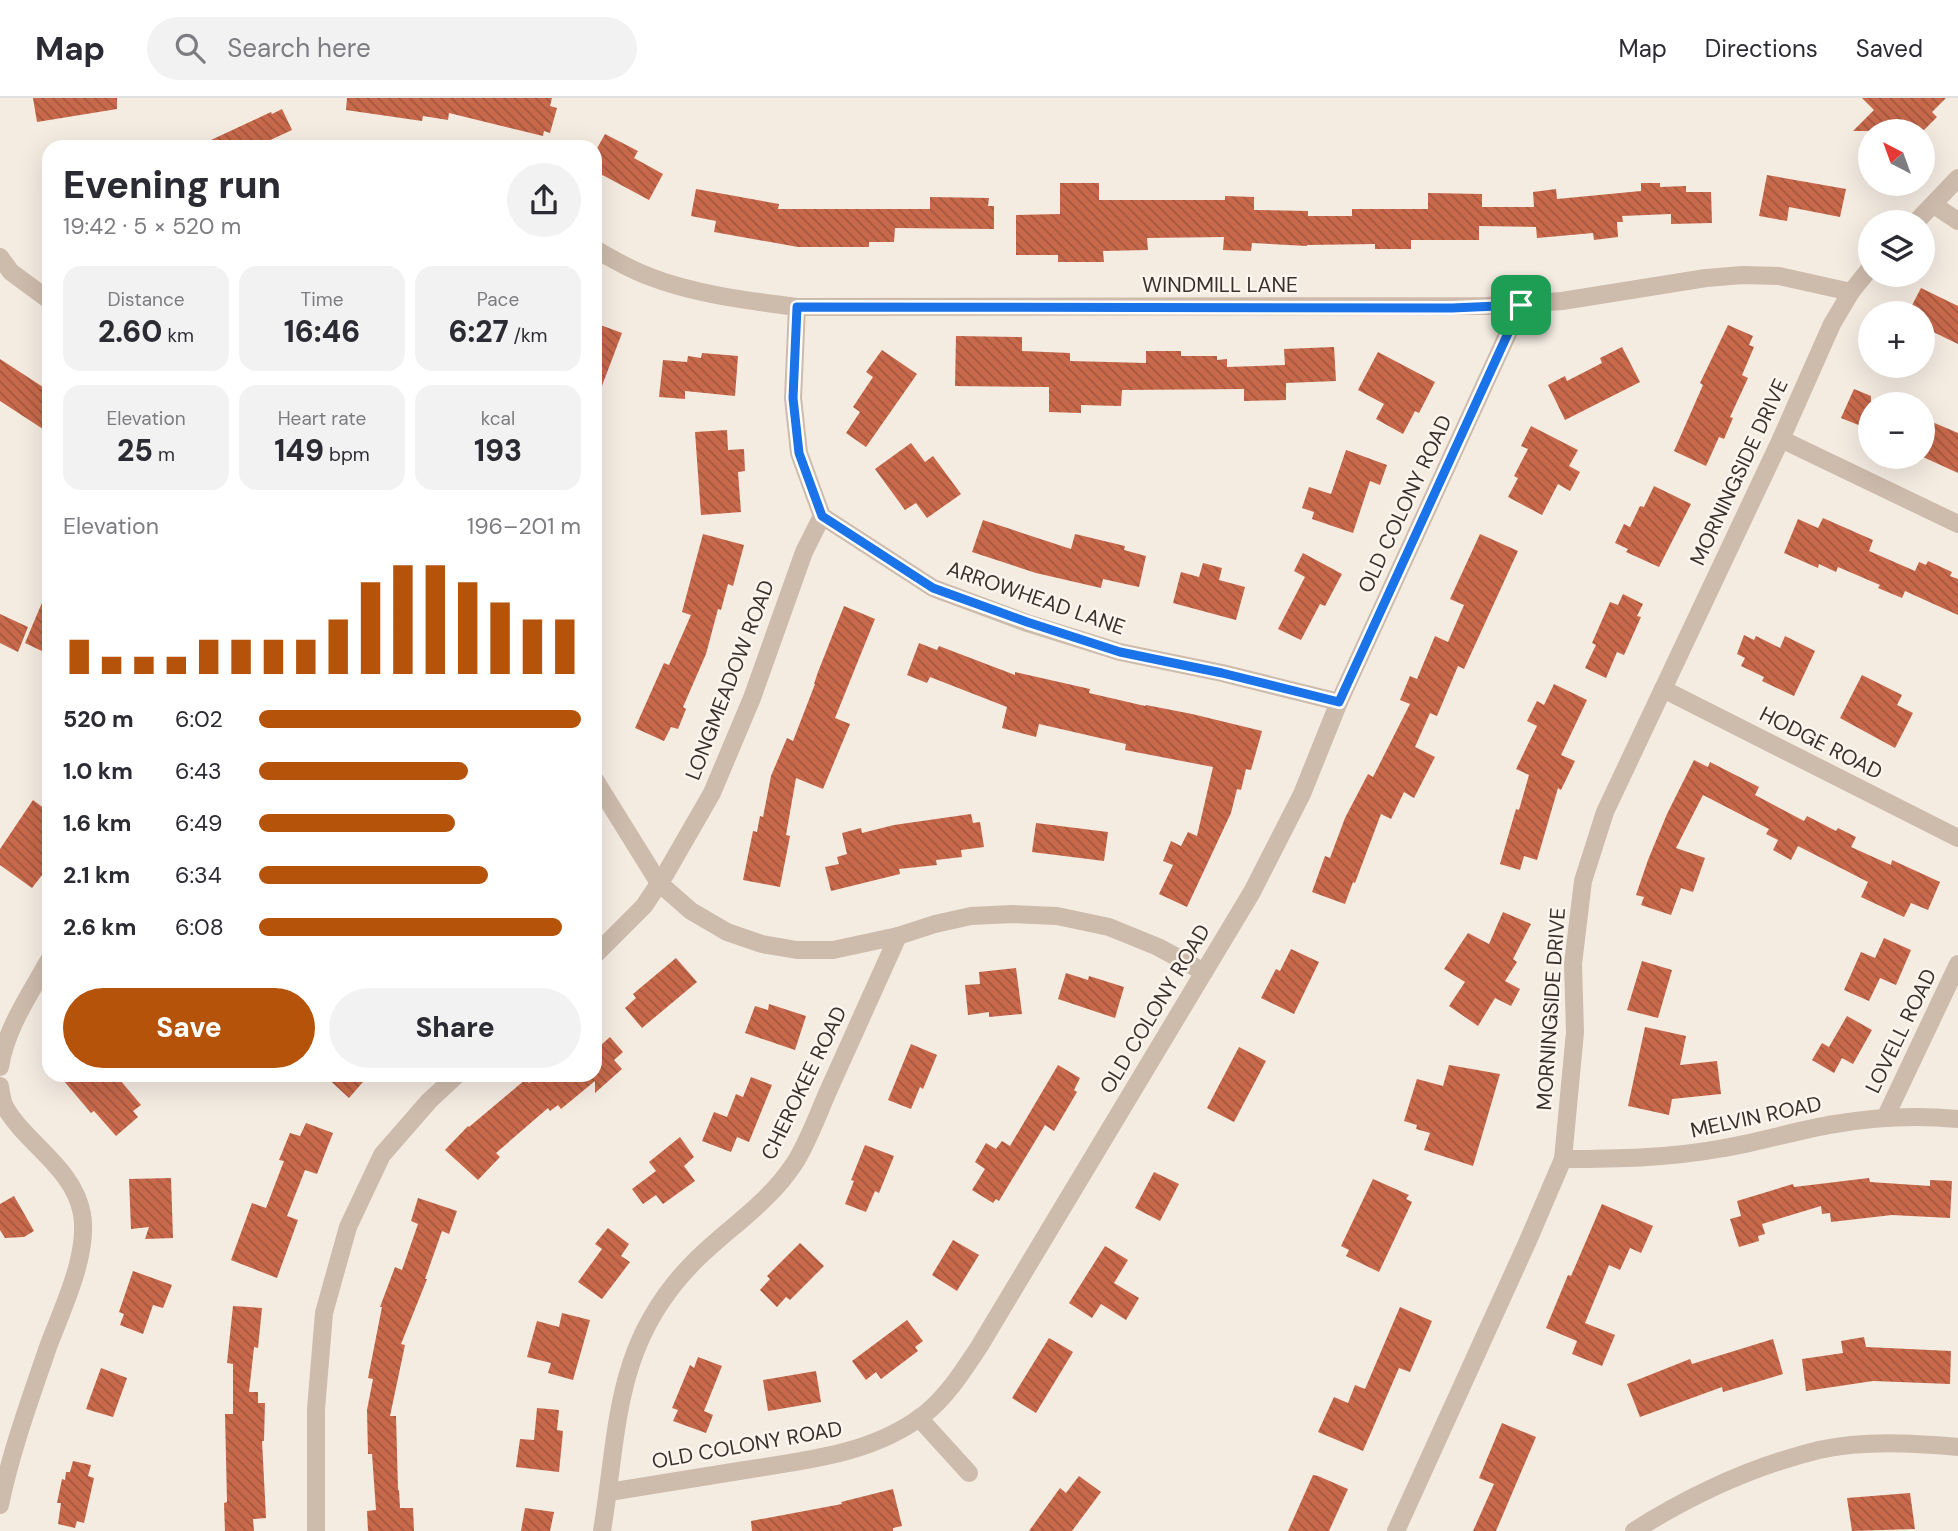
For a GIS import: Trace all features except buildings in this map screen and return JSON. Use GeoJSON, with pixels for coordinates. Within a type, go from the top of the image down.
{"type":"FeatureCollection","features":[{"type":"Feature","properties":{"kind":"street"},"geometry":{"type":"LineString","coordinates":[[1929,210],[1958,178]]}},
{"type":"Feature","properties":{"kind":"street"},"geometry":{"type":"LineString","coordinates":[[1934,205],[1958,221]]}},
{"type":"Feature","properties":{"kind":"street","name":"WINDMILL LANE"},"geometry":{"type":"LineString","coordinates":[[602,253],[650,277],[737,299],[797,307],[1452,308],[1562,302],[1706,278],[1743,275],[1779,276],[1851,292]]}},
{"type":"Feature","properties":{"kind":"street"},"geometry":{"type":"LineString","coordinates":[[0,257],[11,272],[42,295]]}},
{"type":"Feature","properties":{"kind":"street","name":"MORNINGSIDE DRIVE"},"geometry":{"type":"LineString","coordinates":[[1396,1531],[1563,1159],[1575,1032],[1573,964],[1583,881],[1605,812],[1781,439],[1832,324],[1858,283]]}},
{"type":"Feature","properties":{"kind":"street","name":"OLD COLONY ROAD"},"geometry":{"type":"LineString","coordinates":[[609,1492],[813,1460],[855,1450],[888,1437],[919,1418],[955,1384],[1252,892],[1302,794],[1339,702],[1521,305]]}},
{"type":"Feature","properties":{"kind":"street"},"geometry":{"type":"LineString","coordinates":[[797,307],[793,398],[799,453],[822,516]]}},
{"type":"Feature","properties":{"kind":"street"},"geometry":{"type":"LineString","coordinates":[[1781,439],[1958,524]]}},
{"type":"Feature","properties":{"kind":"street","name":"ARROWHEAD LANE"},"geometry":{"type":"LineString","coordinates":[[822,516],[933,588],[1016,618],[1120,652],[1222,673],[1339,702]]}},
{"type":"Feature","properties":{"kind":"street","name":"LONGMEADOW ROAD"},"geometry":{"type":"LineString","coordinates":[[602,948],[644,906],[712,793],[752,698],[804,552],[822,516]]}},
{"type":"Feature","properties":{"kind":"street","name":"HODGE ROAD"},"geometry":{"type":"LineString","coordinates":[[1662,689],[1958,838]]}},
{"type":"Feature","properties":{"kind":"street"},"geometry":{"type":"LineString","coordinates":[[602,791],[659,883],[691,911],[727,932],[762,944],[797,950],[833,950],[971,916],[1057,916],[1109,927],[1158,947],[1204,972]]}},
{"type":"Feature","properties":{"kind":"street","name":"CHEROKEE ROAD"},"geometry":{"type":"LineString","coordinates":[[603,1531],[621,1396],[631,1361],[645,1328],[665,1296],[692,1264],[767,1198],[795,1163],[898,936]]}},
{"type":"Feature","properties":{"kind":"street","name":"LOVELL ROAD"},"geometry":{"type":"LineString","coordinates":[[1885,1118],[1958,964]]}},
{"type":"Feature","properties":{"kind":"street"},"geometry":{"type":"LineString","coordinates":[[0,1067],[7,1038],[42,972]]}},
{"type":"Feature","properties":{"kind":"street"},"geometry":{"type":"LineString","coordinates":[[316,1531],[316,1409],[324,1313],[348,1227],[382,1155],[429,1101],[449,1082]]}},
{"type":"Feature","properties":{"kind":"street"},"geometry":{"type":"LineString","coordinates":[[0,1086],[2,1105],[51,1158],[71,1186],[82,1213],[82,1244],[74,1275],[20,1428],[6,1473],[0,1505]]}},
{"type":"Feature","properties":{"kind":"street","name":"MELVIN ROAD"},"geometry":{"type":"LineString","coordinates":[[1563,1159],[1635,1159],[1681,1155],[1727,1148],[1836,1124],[1885,1118],[1958,1119]]}},
{"type":"Feature","properties":{"kind":"street"},"geometry":{"type":"LineString","coordinates":[[919,1418],[969,1473]]}},
{"type":"Feature","properties":{"kind":"street"},"geometry":{"type":"LineString","coordinates":[[1634,1531],[1710,1488],[1766,1465],[1821,1450],[1872,1444],[1958,1447]]}},
{"type":"Feature","properties":{"kind":"street"},"geometry":{"type":"LineString","coordinates":[[1658,1516],[1670,1531]]}},
{"type":"Feature","properties":{"kind":"route"},"geometry":{"type":"LineString","coordinates":[[1521,305],[1339,702],[1222,673],[1120,652],[933,588],[822,516],[799,453],[793,398],[797,307],[1452,308],[1521,305]]}}]}
